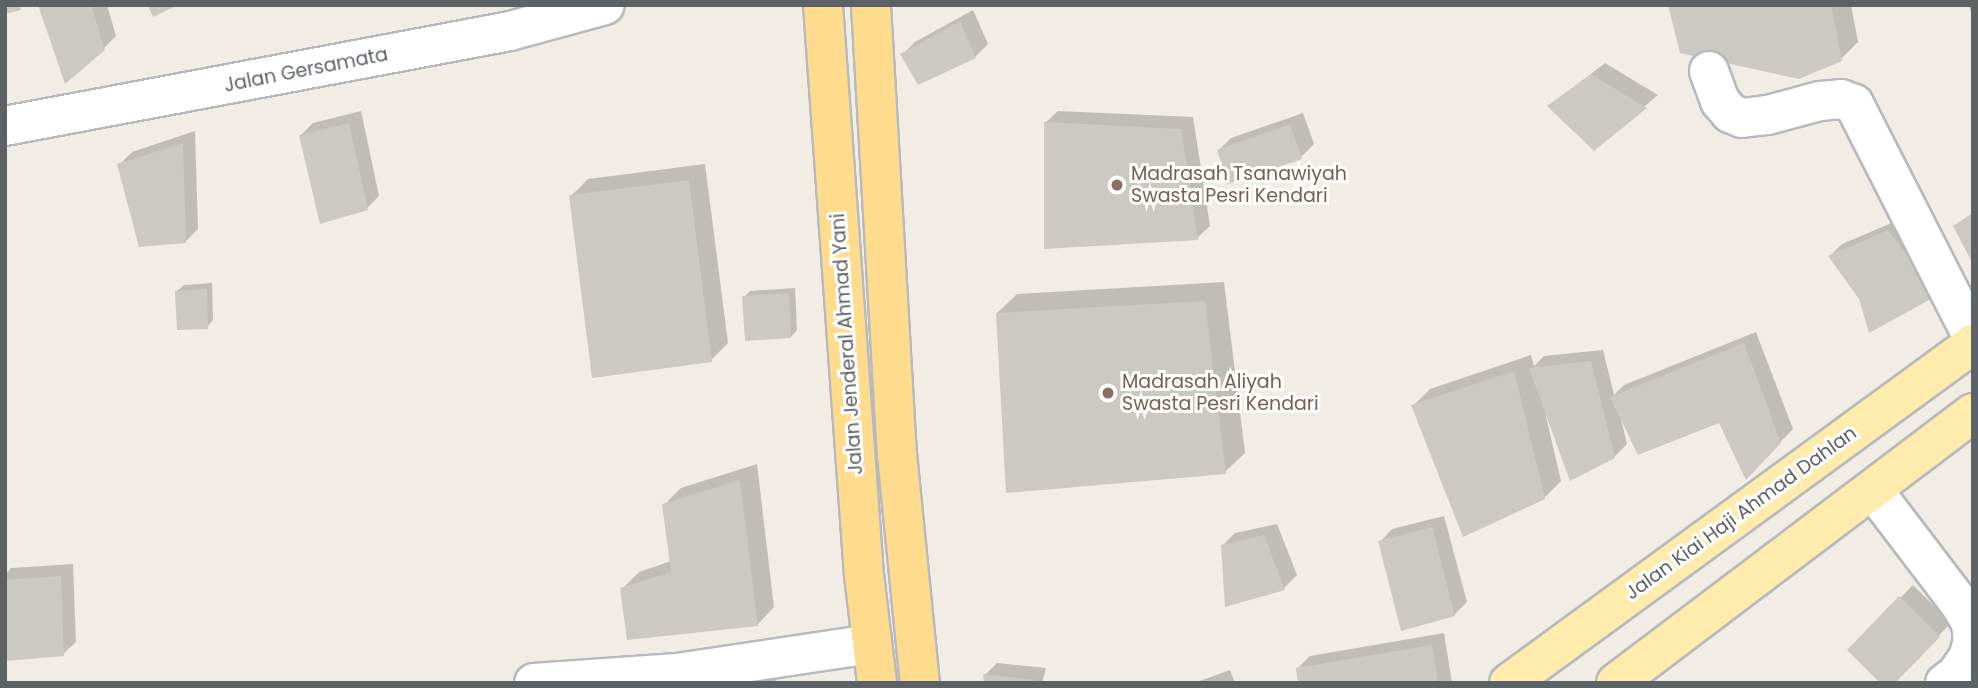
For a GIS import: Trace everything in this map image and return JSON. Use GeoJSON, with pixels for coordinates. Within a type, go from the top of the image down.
{"type":"FeatureCollection","features":[{"type":"Feature","properties":{"kind":"highway","name":"Jalan Jenderal Ahmad Yani"},"geometry":{"type":"LineString","coordinates":[[823,5],[871,644],[877,683]]}},
{"type":"Feature","properties":{"kind":"highway"},"geometry":{"type":"LineString","coordinates":[[871,5],[897,454],[920,683]]}},
{"type":"Feature","properties":{"kind":"main road","name":"Jalan Kiai Haji Ahmad Dahlan"},"geometry":{"type":"LineString","coordinates":[[1509,683],[1973,344]]}},
{"type":"Feature","properties":{"kind":"main road"},"geometry":{"type":"LineString","coordinates":[[1616,683],[1973,413]]}},
{"type":"Feature","properties":{"kind":"street","name":"Jalan Gersamata"},"geometry":{"type":"LineString","coordinates":[[5,126],[510,32],[605,5]]}},
{"type":"Feature","properties":{"kind":"street"},"geometry":{"type":"LineString","coordinates":[[1709,71],[1720,101],[1730,113],[1742,118],[1841,99],[1854,104],[1973,338]]}},
{"type":"Feature","properties":{"kind":"street"},"geometry":{"type":"LineString","coordinates":[[1873,490],[1960,604],[1971,623],[1973,641],[1969,658],[1956,675],[1945,683]]}},
{"type":"Feature","properties":{"kind":"street"},"geometry":{"type":"LineString","coordinates":[[534,683],[677,673],[871,644]]}},
{"type":"Feature","properties":{"kind":"building"},"geometry":{"type":"Polygon","coordinates":[[[5,5],[20,5],[21,10],[5,14],[5,5]]]}},
{"type":"Feature","properties":{"kind":"building"},"geometry":{"type":"Polygon","coordinates":[[[38,5],[91,5],[105,50],[65,84],[38,5]]]}},
{"type":"Feature","properties":{"kind":"building"},"geometry":{"type":"Polygon","coordinates":[[[148,5],[178,5],[153,17],[148,5]]]}},
{"type":"Feature","properties":{"kind":"building"},"geometry":{"type":"Polygon","coordinates":[[[1668,5],[1831,5],[1842,61],[1799,79],[1680,53],[1668,5]]]}},
{"type":"Feature","properties":{"kind":"building"},"geometry":{"type":"Polygon","coordinates":[[[960,21],[976,58],[918,85],[900,54],[960,21]]]}},
{"type":"Feature","properties":{"kind":"building"},"geometry":{"type":"Polygon","coordinates":[[[1591,74],[1647,108],[1594,151],[1547,106],[1591,74]]]}},
{"type":"Feature","properties":{"kind":"building","name":"Madrasah Tsanawiyah Swasta Pesri Kendari"},"geometry":{"type":"Polygon","coordinates":[[[1044,122],[1181,129],[1198,240],[1044,249],[1044,122]]]}},
{"type":"Feature","properties":{"kind":"building"},"geometry":{"type":"Polygon","coordinates":[[[349,123],[368,210],[320,224],[299,135],[349,123]]]}},
{"type":"Feature","properties":{"kind":"building"},"geometry":{"type":"Polygon","coordinates":[[[1290,124],[1302,159],[1228,184],[1217,150],[1290,124]]]}},
{"type":"Feature","properties":{"kind":"building"},"geometry":{"type":"Polygon","coordinates":[[[183,143],[186,243],[139,247],[117,164],[183,143]]]}},
{"type":"Feature","properties":{"kind":"building"},"geometry":{"type":"Polygon","coordinates":[[[689,180],[712,362],[592,378],[569,195],[689,180]]]}},
{"type":"Feature","properties":{"kind":"building"},"geometry":{"type":"Polygon","coordinates":[[[1973,213],[1973,264],[1953,226],[1973,213]]]}},
{"type":"Feature","properties":{"kind":"building"},"geometry":{"type":"Polygon","coordinates":[[[1888,230],[1920,273],[1933,298],[1869,333],[1859,299],[1828,256],[1888,230]]]}},
{"type":"Feature","properties":{"kind":"building"},"geometry":{"type":"Polygon","coordinates":[[[207,289],[208,329],[177,330],[175,291],[207,289]]]}},
{"type":"Feature","properties":{"kind":"building"},"geometry":{"type":"Polygon","coordinates":[[[789,293],[791,338],[745,341],[742,296],[789,293]]]}},
{"type":"Feature","properties":{"kind":"building","name":"Madrasah Aliyah Swasta Pesri Kendari"},"geometry":{"type":"Polygon","coordinates":[[[1205,301],[1226,474],[1006,493],[996,313],[1205,301]]]}},
{"type":"Feature","properties":{"kind":"building"},"geometry":{"type":"Polygon","coordinates":[[[1744,343],[1781,443],[1746,480],[1719,423],[1638,455],[1610,397],[1744,343]]]}},
{"type":"Feature","properties":{"kind":"building"},"geometry":{"type":"Polygon","coordinates":[[[1591,361],[1615,458],[1570,481],[1529,368],[1591,361]]]}},
{"type":"Feature","properties":{"kind":"building"},"geometry":{"type":"Polygon","coordinates":[[[1514,371],[1545,499],[1463,537],[1411,405],[1514,371]]]}},
{"type":"Feature","properties":{"kind":"building"},"geometry":{"type":"Polygon","coordinates":[[[740,480],[758,626],[627,640],[620,588],[671,572],[662,504],[740,480]]]}},
{"type":"Feature","properties":{"kind":"building"},"geometry":{"type":"Polygon","coordinates":[[[1432,527],[1455,616],[1401,631],[1378,541],[1432,527]]]}},
{"type":"Feature","properties":{"kind":"building"},"geometry":{"type":"Polygon","coordinates":[[[1264,535],[1285,590],[1225,607],[1221,545],[1264,535]]]}},
{"type":"Feature","properties":{"kind":"building"},"geometry":{"type":"Polygon","coordinates":[[[61,576],[64,656],[5,661],[5,580],[61,576]]]}},
{"type":"Feature","properties":{"kind":"building"},"geometry":{"type":"Polygon","coordinates":[[[1899,596],[1940,637],[1895,683],[1880,683],[1847,650],[1899,596]]]}},
{"type":"Feature","properties":{"kind":"building"},"geometry":{"type":"Polygon","coordinates":[[[1432,645],[1438,683],[1298,683],[1296,668],[1432,645]]]}},
{"type":"Feature","properties":{"kind":"building"},"geometry":{"type":"Polygon","coordinates":[[[983,674],[1034,680],[1034,683],[984,683],[983,674]]]}},
{"type":"Feature","properties":{"kind":"place","name":"Madrasah Tsanawiyah Swasta Pesri Kendari"},"geometry":{"type":"Point","coordinates":[1117,185]}},
{"type":"Feature","properties":{"kind":"place","name":"Madrasah Aliyah Swasta Pesri Kendari"},"geometry":{"type":"Point","coordinates":[1108,393]}}]}
